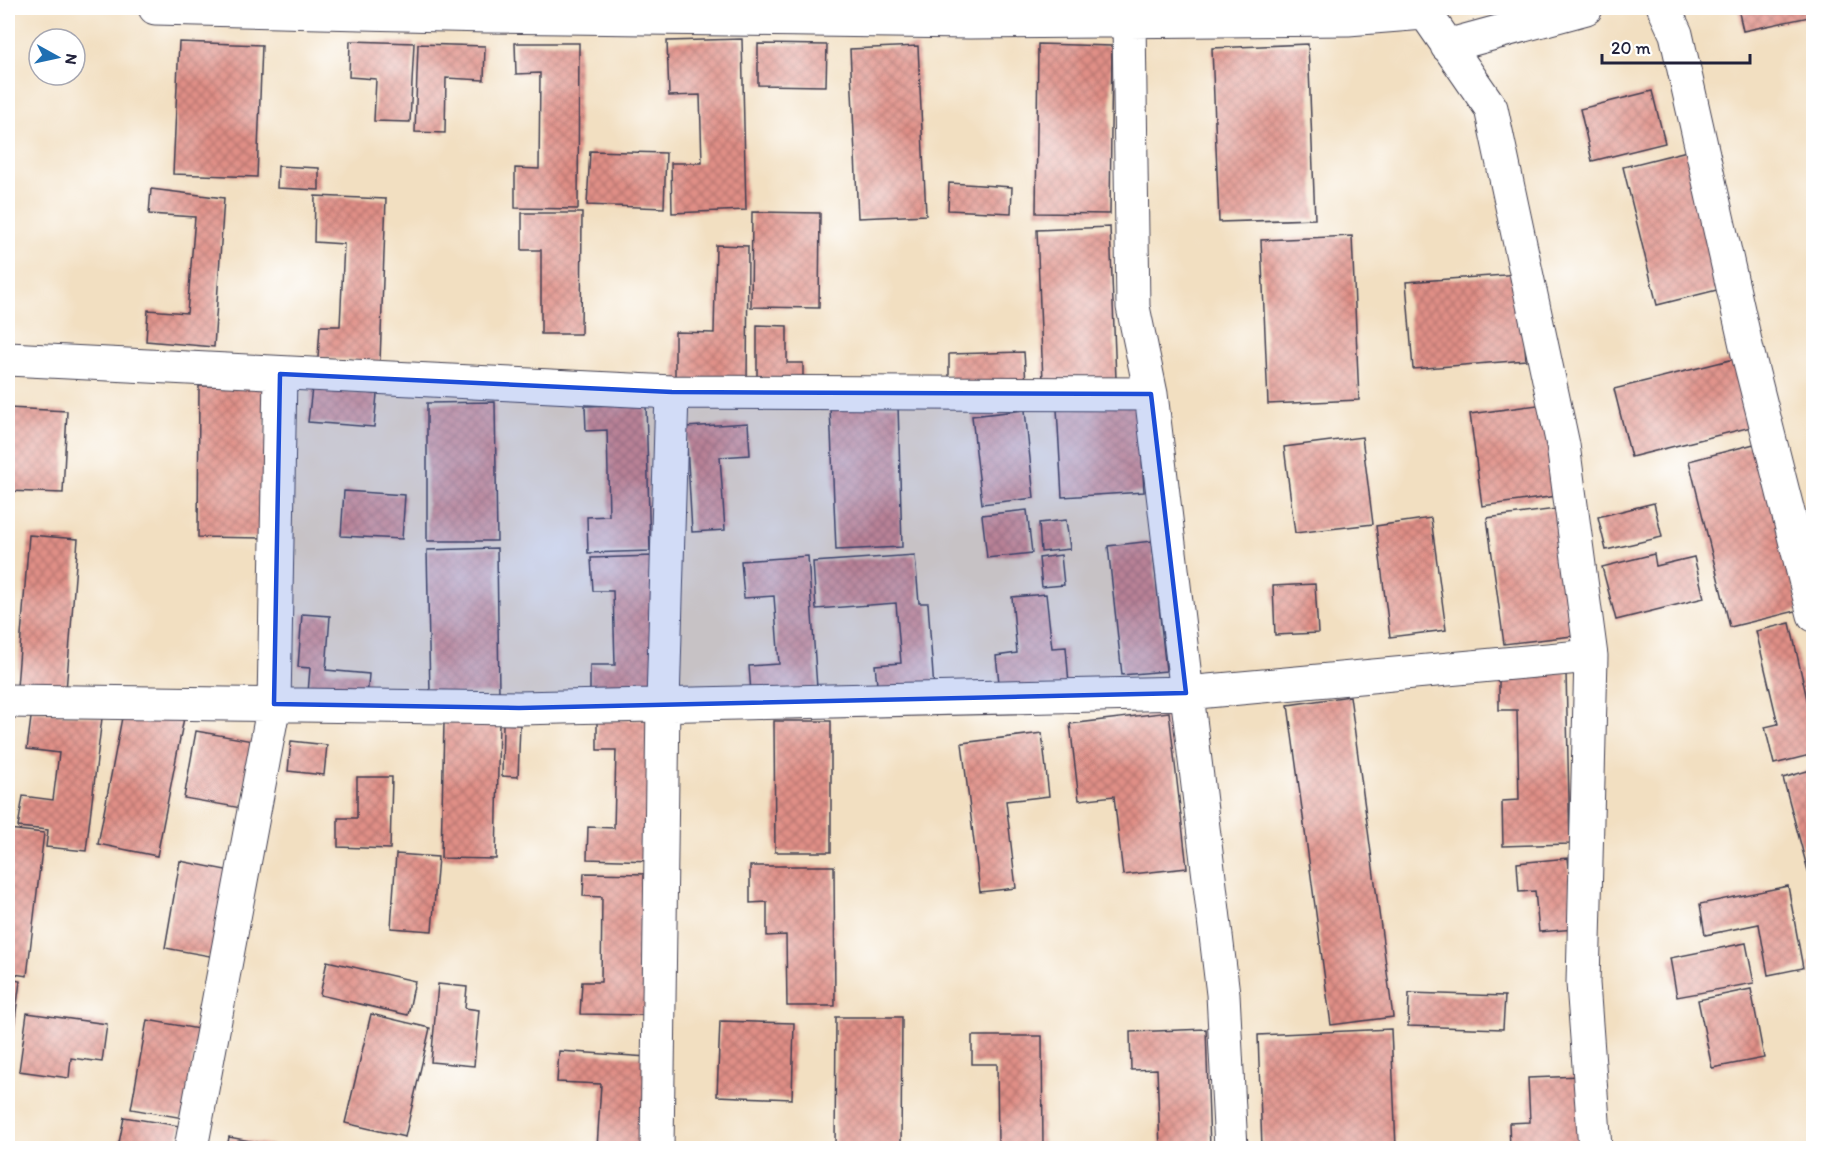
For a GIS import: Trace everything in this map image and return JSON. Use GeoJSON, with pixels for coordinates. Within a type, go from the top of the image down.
{"type":"FeatureCollection","features":[{"type":"Feature","properties":{"kind":"street"},"geometry":{"type":"LineString","coordinates":[[155,8],[969,15],[1129,21],[1348,19],[1423,10],[1491,108],[1563,445],[1591,656],[1583,983],[1594,1149]]}},
{"type":"Feature","properties":{"kind":"street"},"geometry":{"type":"LineString","coordinates":[[1448,46],[1586,8]]}},
{"type":"Feature","properties":{"kind":"street"},"geometry":{"type":"LineString","coordinates":[[1664,8],[1676,34],[1747,350],[1814,615]]}},
{"type":"Feature","properties":{"kind":"street"},"geometry":{"type":"LineString","coordinates":[[1129,21],[1133,307],[1151,394],[1223,994],[1231,1149]]}},
{"type":"Feature","properties":{"kind":"street"},"geometry":{"type":"LineString","coordinates":[[8,359],[672,392],[1151,394]]}},
{"type":"Feature","properties":{"kind":"street"},"geometry":{"type":"LineString","coordinates":[[191,1149],[274,705],[280,374]]}},
{"type":"Feature","properties":{"kind":"street"},"geometry":{"type":"LineString","coordinates":[[657,1149],[663,703],[672,392]]}},
{"type":"Feature","properties":{"kind":"street"},"geometry":{"type":"LineString","coordinates":[[8,701],[519,708],[1186,693],[1591,656]]}},
{"type":"Feature","properties":{"kind":"highlighted area"},"geometry":{"type":"Polygon","coordinates":[[[280,374],[672,392],[1151,394],[1186,693],[519,708],[274,704],[280,374]]]}},
{"type":"Feature","properties":{"kind":"building"},"geometry":{"type":"Polygon","coordinates":[[[1738,8],[1814,8],[1814,16],[1743,31],[1738,8]]]}},
{"type":"Feature","properties":{"kind":"building"},"geometry":{"type":"Polygon","coordinates":[[[742,39],[746,210],[672,213],[671,163],[702,163],[700,95],[669,96],[667,41],[742,39]]]}},
{"type":"Feature","properties":{"kind":"building"},"geometry":{"type":"Polygon","coordinates":[[[350,41],[414,43],[410,122],[374,121],[376,79],[349,77],[350,41]]]}},
{"type":"Feature","properties":{"kind":"building"},"geometry":{"type":"Polygon","coordinates":[[[179,42],[262,45],[257,177],[173,174],[179,42]]]}},
{"type":"Feature","properties":{"kind":"building"},"geometry":{"type":"Polygon","coordinates":[[[515,43],[579,43],[578,209],[515,208],[515,168],[539,169],[540,73],[516,74],[515,43]]]}},
{"type":"Feature","properties":{"kind":"building"},"geometry":{"type":"Polygon","coordinates":[[[418,44],[485,46],[484,80],[446,78],[445,133],[415,132],[418,44]]]}},
{"type":"Feature","properties":{"kind":"building"},"geometry":{"type":"Polygon","coordinates":[[[758,44],[827,45],[826,86],[758,85],[758,44]]]}},
{"type":"Feature","properties":{"kind":"building"},"geometry":{"type":"Polygon","coordinates":[[[1038,44],[1112,46],[1110,214],[1036,213],[1038,44]]]}},
{"type":"Feature","properties":{"kind":"building"},"geometry":{"type":"Polygon","coordinates":[[[1308,44],[1315,219],[1219,222],[1212,48],[1308,44]]]}},
{"type":"Feature","properties":{"kind":"building"},"geometry":{"type":"Polygon","coordinates":[[[918,46],[926,215],[858,218],[850,49],[918,46]]]}},
{"type":"Feature","properties":{"kind":"building"},"geometry":{"type":"Polygon","coordinates":[[[1652,91],[1665,143],[1592,161],[1580,109],[1652,91]]]}},
{"type":"Feature","properties":{"kind":"building"},"geometry":{"type":"Polygon","coordinates":[[[1695,149],[1729,287],[1657,305],[1623,167],[1695,149]]]}},
{"type":"Feature","properties":{"kind":"building"},"geometry":{"type":"Polygon","coordinates":[[[590,151],[666,153],[664,208],[587,205],[590,151]]]}},
{"type":"Feature","properties":{"kind":"building"},"geometry":{"type":"Polygon","coordinates":[[[278,166],[319,168],[319,190],[277,188],[278,166]]]}},
{"type":"Feature","properties":{"kind":"building"},"geometry":{"type":"Polygon","coordinates":[[[949,183],[1012,187],[1011,213],[948,210],[949,183]]]}},
{"type":"Feature","properties":{"kind":"building"},"geometry":{"type":"Polygon","coordinates":[[[151,189],[224,198],[214,347],[146,341],[148,310],[187,313],[195,217],[149,214],[151,189]]]}},
{"type":"Feature","properties":{"kind":"building"},"geometry":{"type":"Polygon","coordinates":[[[315,196],[386,199],[380,361],[318,358],[320,326],[340,326],[344,244],[314,242],[315,196]]]}},
{"type":"Feature","properties":{"kind":"building"},"geometry":{"type":"Polygon","coordinates":[[[752,212],[820,213],[819,308],[751,307],[752,212]]]}},
{"type":"Feature","properties":{"kind":"building"},"geometry":{"type":"Polygon","coordinates":[[[522,213],[582,213],[581,334],[541,334],[541,250],[522,250],[522,213]]]}},
{"type":"Feature","properties":{"kind":"building"},"geometry":{"type":"Polygon","coordinates":[[[1110,227],[1116,379],[1043,382],[1037,230],[1110,227]]]}},
{"type":"Feature","properties":{"kind":"building"},"geometry":{"type":"Polygon","coordinates":[[[1352,236],[1359,400],[1268,404],[1261,240],[1352,236]]]}},
{"type":"Feature","properties":{"kind":"building"},"geometry":{"type":"Polygon","coordinates":[[[716,245],[748,246],[747,386],[675,384],[675,332],[714,333],[716,245]]]}},
{"type":"Feature","properties":{"kind":"building"},"geometry":{"type":"Polygon","coordinates":[[[1519,274],[1526,360],[1413,369],[1406,282],[1519,274]]]}},
{"type":"Feature","properties":{"kind":"building"},"geometry":{"type":"Polygon","coordinates":[[[757,325],[787,326],[787,363],[803,363],[803,387],[757,386],[757,325]]]}},
{"type":"Feature","properties":{"kind":"building"},"geometry":{"type":"Polygon","coordinates":[[[1024,352],[1026,384],[949,387],[949,354],[1024,352]]]}},
{"type":"Feature","properties":{"kind":"building"},"geometry":{"type":"Polygon","coordinates":[[[1738,358],[1755,426],[1631,457],[1614,389],[1738,358]]]}},
{"type":"Feature","properties":{"kind":"building"},"geometry":{"type":"Polygon","coordinates":[[[199,386],[267,386],[266,538],[198,537],[199,386]]]}},
{"type":"Feature","properties":{"kind":"building"},"geometry":{"type":"Polygon","coordinates":[[[312,388],[377,394],[374,427],[308,422],[312,388]]]}},
{"type":"Feature","properties":{"kind":"building"},"geometry":{"type":"Polygon","coordinates":[[[495,402],[497,541],[427,541],[427,403],[495,402]]]}},
{"type":"Feature","properties":{"kind":"building"},"geometry":{"type":"Polygon","coordinates":[[[646,404],[650,551],[588,553],[587,517],[609,516],[607,430],[586,431],[585,406],[646,404]]]}},
{"type":"Feature","properties":{"kind":"building"},"geometry":{"type":"Polygon","coordinates":[[[1139,404],[1144,492],[1062,497],[1057,409],[1139,404]]]}},
{"type":"Feature","properties":{"kind":"building"},"geometry":{"type":"Polygon","coordinates":[[[1545,404],[1557,496],[1482,506],[1470,414],[1545,404]]]}},
{"type":"Feature","properties":{"kind":"building"},"geometry":{"type":"Polygon","coordinates":[[[898,405],[902,547],[836,550],[830,408],[898,405]]]}},
{"type":"Feature","properties":{"kind":"building"},"geometry":{"type":"Polygon","coordinates":[[[8,408],[67,411],[63,493],[8,491],[8,408]]]}},
{"type":"Feature","properties":{"kind":"building"},"geometry":{"type":"Polygon","coordinates":[[[1025,410],[1034,498],[982,504],[972,416],[1025,410]]]}},
{"type":"Feature","properties":{"kind":"building"},"geometry":{"type":"Polygon","coordinates":[[[748,423],[750,455],[720,457],[725,530],[692,532],[686,427],[748,423]]]}},
{"type":"Feature","properties":{"kind":"building"},"geometry":{"type":"Polygon","coordinates":[[[1362,437],[1373,524],[1295,533],[1284,447],[1362,437]]]}},
{"type":"Feature","properties":{"kind":"building"},"geometry":{"type":"Polygon","coordinates":[[[1758,443],[1800,610],[1730,627],[1689,461],[1758,443]]]}},
{"type":"Feature","properties":{"kind":"building"},"geometry":{"type":"Polygon","coordinates":[[[344,491],[405,495],[402,539],[341,536],[344,491]]]}},
{"type":"Feature","properties":{"kind":"building"},"geometry":{"type":"Polygon","coordinates":[[[1654,503],[1662,537],[1606,550],[1598,517],[1654,503]]]}},
{"type":"Feature","properties":{"kind":"building"},"geometry":{"type":"Polygon","coordinates":[[[1556,509],[1572,636],[1504,644],[1487,518],[1556,509]]]}},
{"type":"Feature","properties":{"kind":"building"},"geometry":{"type":"Polygon","coordinates":[[[1027,510],[1032,553],[987,558],[982,515],[1027,510]]]}},
{"type":"Feature","properties":{"kind":"building"},"geometry":{"type":"Polygon","coordinates":[[[1431,518],[1446,630],[1390,637],[1376,526],[1431,518]]]}},
{"type":"Feature","properties":{"kind":"building"},"geometry":{"type":"Polygon","coordinates":[[[1066,520],[1070,549],[1041,552],[1039,523],[1066,520]]]}},
{"type":"Feature","properties":{"kind":"building"},"geometry":{"type":"Polygon","coordinates":[[[29,535],[78,539],[66,691],[17,687],[29,535]]]}},
{"type":"Feature","properties":{"kind":"building"},"geometry":{"type":"Polygon","coordinates":[[[1152,541],[1166,671],[1122,675],[1108,546],[1152,541]]]}},
{"type":"Feature","properties":{"kind":"building"},"geometry":{"type":"Polygon","coordinates":[[[497,548],[499,693],[430,694],[427,550],[497,548]]]}},
{"type":"Feature","properties":{"kind":"building"},"geometry":{"type":"Polygon","coordinates":[[[1654,554],[1656,566],[1694,557],[1704,598],[1616,620],[1602,567],[1654,554]]]}},
{"type":"Feature","properties":{"kind":"building"},"geometry":{"type":"Polygon","coordinates":[[[915,555],[919,603],[928,603],[934,690],[878,694],[875,665],[901,663],[896,603],[816,609],[813,562],[915,555]]]}},
{"type":"Feature","properties":{"kind":"building"},"geometry":{"type":"Polygon","coordinates":[[[1061,555],[1064,585],[1042,587],[1039,558],[1061,555]]]}},
{"type":"Feature","properties":{"kind":"building"},"geometry":{"type":"Polygon","coordinates":[[[653,556],[656,694],[590,695],[590,665],[615,665],[613,591],[593,591],[591,558],[653,556]]]}},
{"type":"Feature","properties":{"kind":"building"},"geometry":{"type":"Polygon","coordinates":[[[808,556],[817,688],[751,693],[749,666],[779,664],[774,596],[744,598],[741,561],[808,556]]]}},
{"type":"Feature","properties":{"kind":"building"},"geometry":{"type":"Polygon","coordinates":[[[1315,584],[1318,633],[1275,635],[1273,586],[1315,584]]]}},
{"type":"Feature","properties":{"kind":"building"},"geometry":{"type":"Polygon","coordinates":[[[1046,594],[1052,648],[1066,647],[1069,684],[1000,691],[996,656],[1017,653],[1012,597],[1046,594]]]}},
{"type":"Feature","properties":{"kind":"building"},"geometry":{"type":"Polygon","coordinates":[[[302,614],[330,616],[326,670],[369,674],[367,699],[308,693],[310,668],[298,667],[302,614]]]}},
{"type":"Feature","properties":{"kind":"building"},"geometry":{"type":"Polygon","coordinates":[[[1790,623],[1811,717],[1814,716],[1814,754],[1774,764],[1765,727],[1778,724],[1756,631],[1790,623]]]}},
{"type":"Feature","properties":{"kind":"building"},"geometry":{"type":"Polygon","coordinates":[[[1566,672],[1570,844],[1503,846],[1502,801],[1519,800],[1517,710],[1499,710],[1499,674],[1566,672]]]}},
{"type":"Feature","properties":{"kind":"building"},"geometry":{"type":"Polygon","coordinates":[[[1350,696],[1393,1017],[1331,1025],[1288,705],[1350,696]]]}},
{"type":"Feature","properties":{"kind":"building"},"geometry":{"type":"Polygon","coordinates":[[[124,707],[184,718],[157,856],[98,844],[124,707]]]}},
{"type":"Feature","properties":{"kind":"building"},"geometry":{"type":"Polygon","coordinates":[[[32,710],[102,718],[86,851],[46,847],[48,830],[18,827],[23,796],[53,800],[59,753],[27,749],[32,710]]]}},
{"type":"Feature","properties":{"kind":"building"},"geometry":{"type":"Polygon","coordinates":[[[1169,712],[1187,868],[1123,875],[1114,796],[1079,800],[1070,724],[1169,712]]]}},
{"type":"Feature","properties":{"kind":"building"},"geometry":{"type":"Polygon","coordinates":[[[597,719],[656,720],[653,861],[587,859],[588,827],[614,828],[616,750],[597,750],[597,719]]]}},
{"type":"Feature","properties":{"kind":"building"},"geometry":{"type":"Polygon","coordinates":[[[774,721],[831,721],[831,852],[775,852],[774,721]]]}},
{"type":"Feature","properties":{"kind":"building"},"geometry":{"type":"Polygon","coordinates":[[[444,722],[499,723],[496,859],[441,858],[444,722]]]}},
{"type":"Feature","properties":{"kind":"building"},"geometry":{"type":"Polygon","coordinates":[[[503,724],[520,725],[518,777],[502,776],[503,724]]]}},
{"type":"Feature","properties":{"kind":"building"},"geometry":{"type":"Polygon","coordinates":[[[196,731],[253,741],[241,808],[184,798],[196,731]]]}},
{"type":"Feature","properties":{"kind":"building"},"geometry":{"type":"Polygon","coordinates":[[[1042,733],[1049,796],[1006,801],[1016,888],[980,892],[962,743],[1042,733]]]}},
{"type":"Feature","properties":{"kind":"building"},"geometry":{"type":"Polygon","coordinates":[[[291,741],[327,745],[324,775],[288,771],[291,741]]]}},
{"type":"Feature","properties":{"kind":"building"},"geometry":{"type":"Polygon","coordinates":[[[1814,769],[1814,881],[1811,882],[1783,778],[1814,769]]]}},
{"type":"Feature","properties":{"kind":"building"},"geometry":{"type":"Polygon","coordinates":[[[357,777],[392,777],[390,849],[338,847],[338,818],[357,818],[357,777]]]}},
{"type":"Feature","properties":{"kind":"building"},"geometry":{"type":"Polygon","coordinates":[[[8,829],[44,833],[27,976],[8,973],[8,829]]]}},
{"type":"Feature","properties":{"kind":"building"},"geometry":{"type":"Polygon","coordinates":[[[396,854],[438,857],[432,931],[391,928],[396,854]]]}},
{"type":"Feature","properties":{"kind":"building"},"geometry":{"type":"Polygon","coordinates":[[[1568,858],[1575,929],[1539,932],[1535,891],[1519,892],[1517,863],[1568,858]]]}},
{"type":"Feature","properties":{"kind":"building"},"geometry":{"type":"Polygon","coordinates":[[[180,861],[231,871],[215,957],[165,948],[180,861]]]}},
{"type":"Feature","properties":{"kind":"building"},"geometry":{"type":"Polygon","coordinates":[[[750,866],[834,866],[835,1006],[787,1006],[786,935],[767,936],[767,902],[750,903],[750,866]]]}},
{"type":"Feature","properties":{"kind":"building"},"geometry":{"type":"Polygon","coordinates":[[[584,873],[650,874],[647,1015],[580,1014],[582,982],[601,982],[602,897],[583,896],[584,873]]]}},
{"type":"Feature","properties":{"kind":"building"},"geometry":{"type":"Polygon","coordinates":[[[1788,886],[1803,968],[1768,975],[1759,924],[1705,935],[1700,904],[1788,886]]]}},
{"type":"Feature","properties":{"kind":"building"},"geometry":{"type":"Polygon","coordinates":[[[1746,943],[1754,983],[1677,997],[1670,958],[1746,943]]]}},
{"type":"Feature","properties":{"kind":"building"},"geometry":{"type":"Polygon","coordinates":[[[327,961],[415,981],[408,1015],[320,995],[327,961]]]}},
{"type":"Feature","properties":{"kind":"building"},"geometry":{"type":"Polygon","coordinates":[[[1814,961],[1814,981],[1813,981],[1808,963],[1814,961]]]}},
{"type":"Feature","properties":{"kind":"building"},"geometry":{"type":"Polygon","coordinates":[[[8,979],[20,981],[9,1065],[8,1065],[8,979]]]}},
{"type":"Feature","properties":{"kind":"building"},"geometry":{"type":"Polygon","coordinates":[[[438,984],[467,987],[465,1008],[479,1010],[474,1066],[431,1062],[438,984]]]}},
{"type":"Feature","properties":{"kind":"building"},"geometry":{"type":"Polygon","coordinates":[[[1751,989],[1764,1058],[1712,1068],[1698,1000],[1751,989]]]}},
{"type":"Feature","properties":{"kind":"building"},"geometry":{"type":"Polygon","coordinates":[[[1409,993],[1505,996],[1503,1029],[1408,1026],[1409,993]]]}},
{"type":"Feature","properties":{"kind":"building"},"geometry":{"type":"Polygon","coordinates":[[[27,1013],[107,1024],[102,1062],[71,1058],[69,1078],[19,1071],[27,1013]]]}},
{"type":"Feature","properties":{"kind":"building"},"geometry":{"type":"Polygon","coordinates":[[[371,1014],[430,1028],[405,1137],[345,1123],[371,1014]]]}},
{"type":"Feature","properties":{"kind":"building"},"geometry":{"type":"Polygon","coordinates":[[[836,1017],[902,1017],[901,1148],[835,1148],[836,1017]]]}},
{"type":"Feature","properties":{"kind":"building"},"geometry":{"type":"Polygon","coordinates":[[[147,1020],[199,1029],[183,1118],[131,1109],[147,1020]]]}},
{"type":"Feature","properties":{"kind":"building"},"geometry":{"type":"Polygon","coordinates":[[[720,1021],[794,1023],[792,1099],[717,1096],[720,1021]]]}},
{"type":"Feature","properties":{"kind":"building"},"geometry":{"type":"Polygon","coordinates":[[[1206,1029],[1210,1148],[1160,1148],[1157,1069],[1131,1070],[1130,1032],[1206,1029]]]}},
{"type":"Feature","properties":{"kind":"building"},"geometry":{"type":"Polygon","coordinates":[[[1391,1029],[1396,1148],[1262,1148],[1258,1035],[1391,1029]]]}},
{"type":"Feature","properties":{"kind":"building"},"geometry":{"type":"Polygon","coordinates":[[[972,1036],[1042,1036],[1043,1148],[998,1148],[997,1064],[972,1064],[972,1036]]]}},
{"type":"Feature","properties":{"kind":"building"},"geometry":{"type":"Polygon","coordinates":[[[559,1051],[648,1057],[642,1148],[597,1148],[601,1084],[557,1082],[559,1051]]]}},
{"type":"Feature","properties":{"kind":"building"},"geometry":{"type":"Polygon","coordinates":[[[1581,1076],[1583,1148],[1510,1148],[1509,1123],[1530,1122],[1528,1078],[1581,1076]]]}},
{"type":"Feature","properties":{"kind":"building"},"geometry":{"type":"Polygon","coordinates":[[[124,1117],[180,1126],[176,1148],[118,1148],[124,1117]]]}},
{"type":"Feature","properties":{"kind":"building"},"geometry":{"type":"Polygon","coordinates":[[[229,1137],[281,1147],[281,1148],[227,1148],[229,1137]]]}}]}
